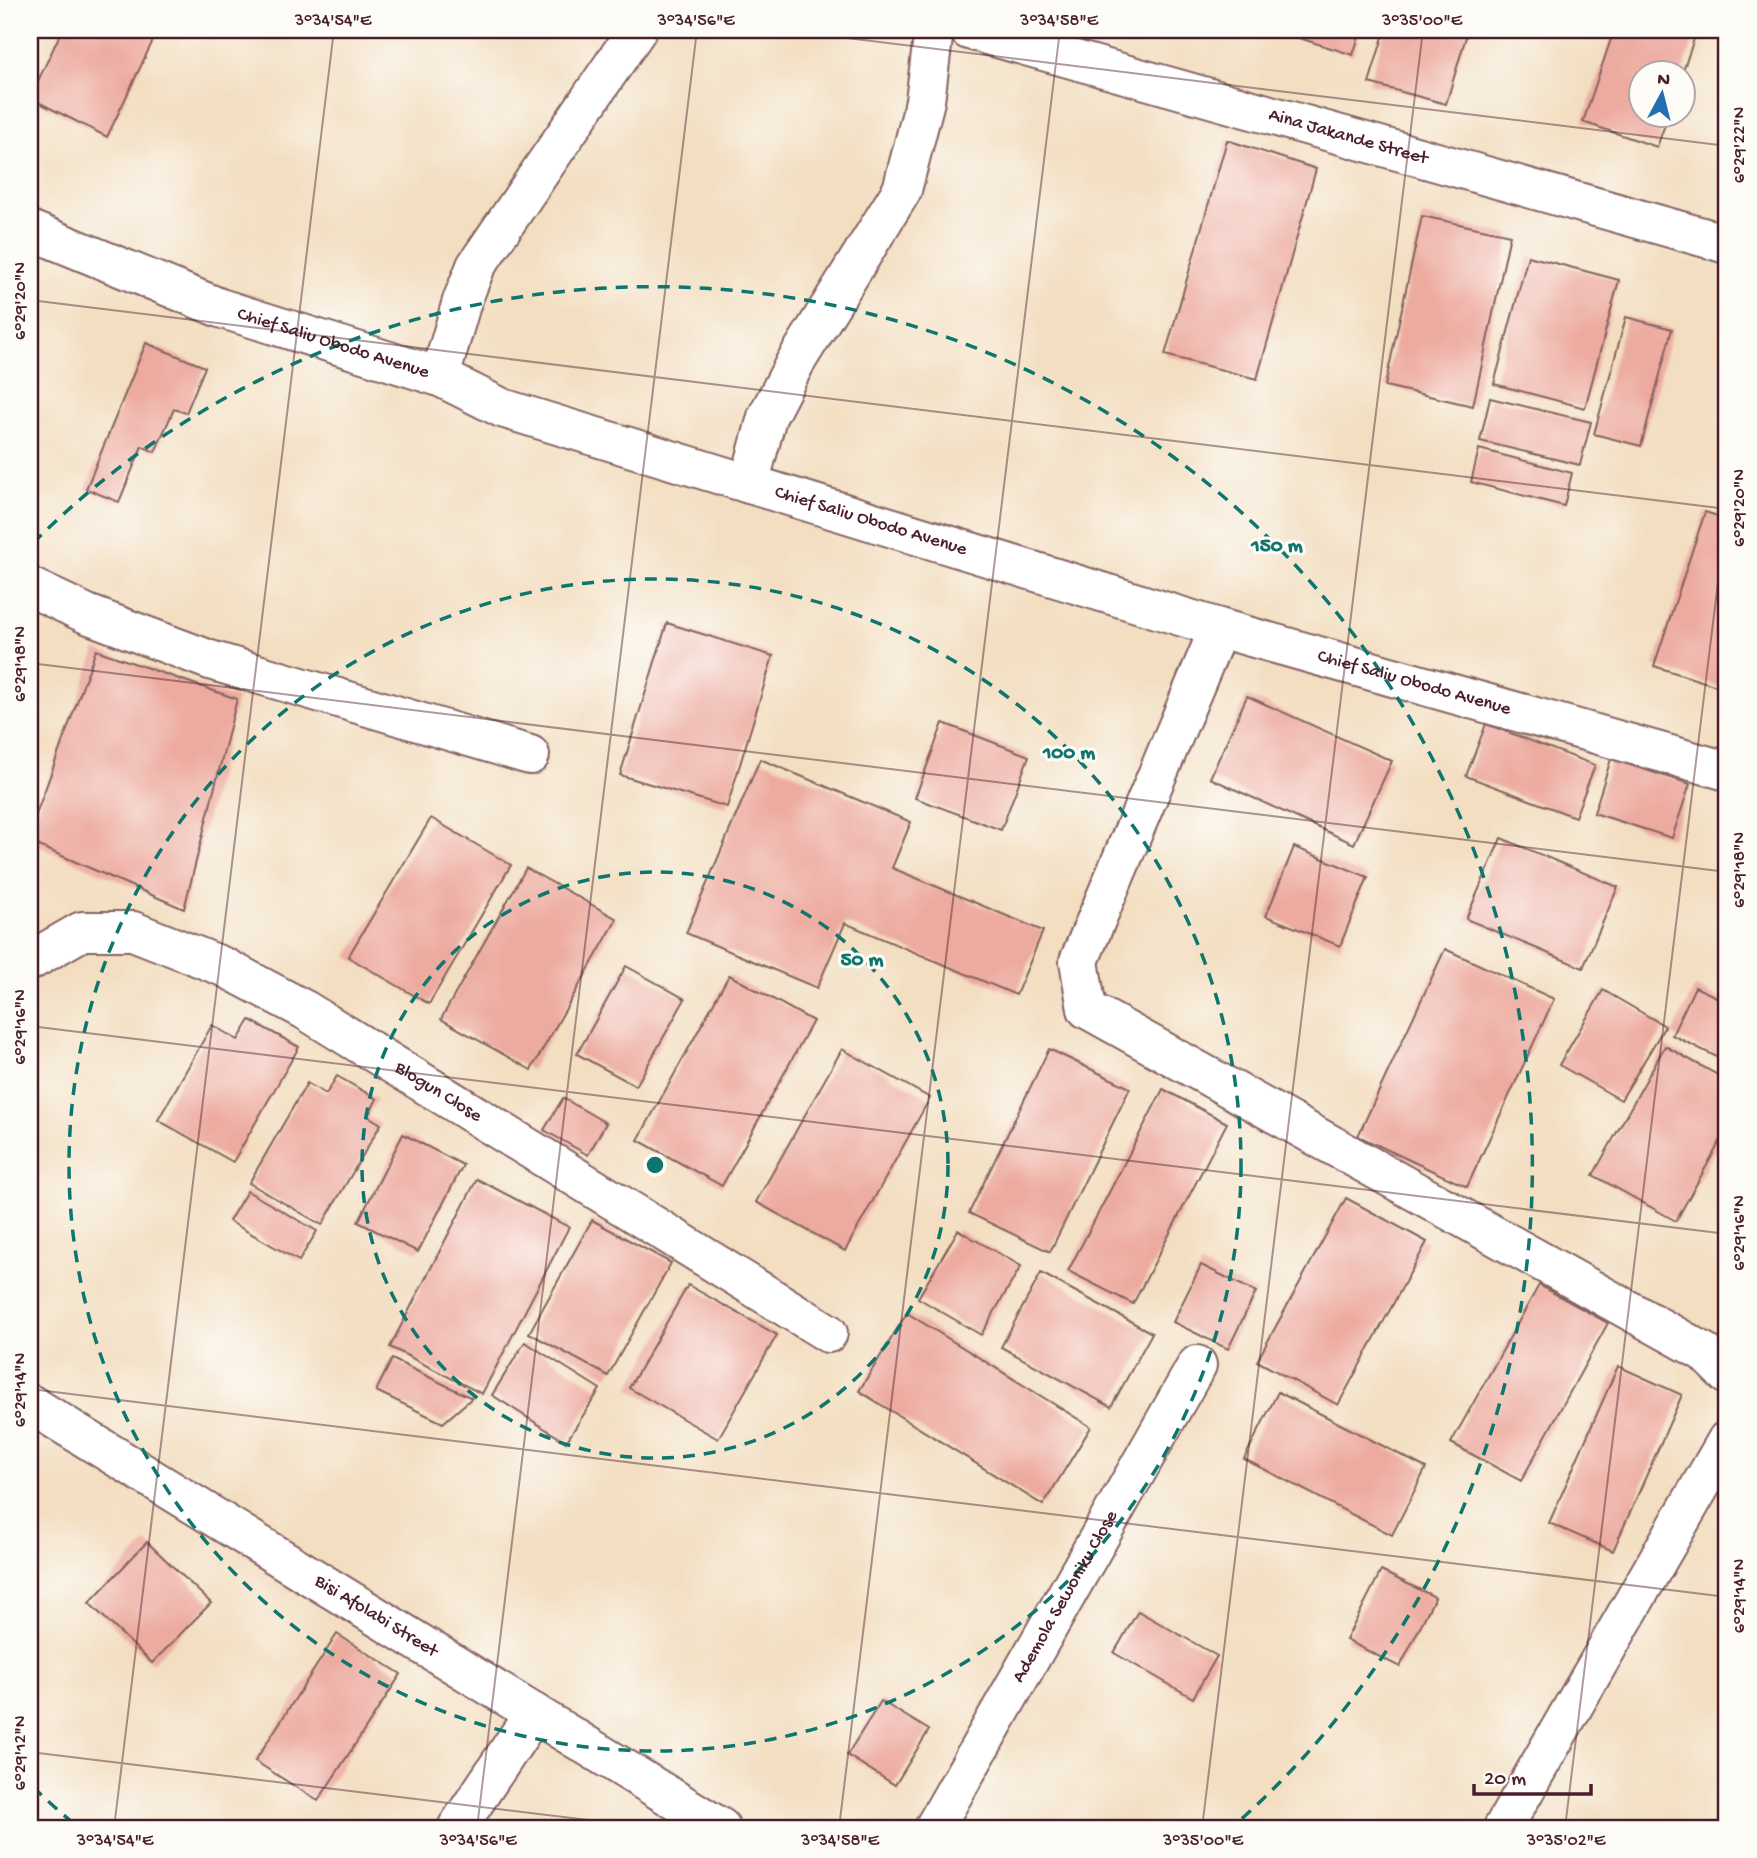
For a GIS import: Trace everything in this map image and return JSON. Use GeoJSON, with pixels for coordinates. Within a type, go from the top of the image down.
{"type":"FeatureCollection","features":[{"type":"Feature","properties":{"kind":"street"},"geometry":{"type":"LineString","coordinates":[[440,377],[462,301],[476,266],[637,30]]}},
{"type":"Feature","properties":{"kind":"street"},"geometry":{"type":"LineString","coordinates":[[749,484],[766,417],[795,363],[902,190],[925,101],[934,30]]}},
{"type":"Feature","properties":{"kind":"street","name":"Aina Jakande Street"},"geometry":{"type":"LineString","coordinates":[[969,30],[1727,244]]}},
{"type":"Feature","properties":{"kind":"street","name":"Chief Saliu Obodo Avenue"},"geometry":{"type":"LineString","coordinates":[[30,230],[220,308],[440,377],[502,408],[1219,628],[1727,771]]}},
{"type":"Feature","properties":{"kind":"street"},"geometry":{"type":"LineString","coordinates":[[30,587],[87,614],[210,660],[530,755]]}},
{"type":"Feature","properties":{"kind":"street"},"geometry":{"type":"LineString","coordinates":[[1219,628],[1079,961],[1087,1009],[1704,1352],[1727,1375]]}},
{"type":"Feature","properties":{"kind":"street","name":"Blogun Close"},"geometry":{"type":"LineString","coordinates":[[30,961],[82,931],[133,931],[224,967],[305,1010],[828,1333]]}},
{"type":"Feature","properties":{"kind":"street","name":"Ademola Sewoniku Close"},"geometry":{"type":"LineString","coordinates":[[934,1828],[1197,1365]]}},
{"type":"Feature","properties":{"kind":"street","name":"Bisi Afolabi Street"},"geometry":{"type":"LineString","coordinates":[[32,1409],[721,1828]]}},
{"type":"Feature","properties":{"kind":"street"},"geometry":{"type":"LineString","coordinates":[[1503,1828],[1727,1440]]}},
{"type":"Feature","properties":{"kind":"street"},"geometry":{"type":"LineString","coordinates":[[457,1828],[534,1713]]}},
{"type":"Feature","properties":{"kind":"building"},"geometry":{"type":"Polygon","coordinates":[[[62,30],[158,30],[107,137],[30,98],[62,30]]]}},
{"type":"Feature","properties":{"kind":"building"},"geometry":{"type":"Polygon","coordinates":[[[1274,30],[1361,30],[1353,55],[1274,30]]]}},
{"type":"Feature","properties":{"kind":"building"},"geometry":{"type":"Polygon","coordinates":[[[1385,30],[1468,30],[1446,104],[1369,83],[1385,30]]]}},
{"type":"Feature","properties":{"kind":"building"},"geometry":{"type":"Polygon","coordinates":[[[1614,30],[1697,30],[1687,60],[1628,60],[1628,130],[1663,130],[1657,147],[1583,122],[1614,30]]]}},
{"type":"Feature","properties":{"kind":"building"},"geometry":{"type":"Polygon","coordinates":[[[1227,140],[1316,169],[1257,379],[1165,355],[1227,140]]]}},
{"type":"Feature","properties":{"kind":"building"},"geometry":{"type":"Polygon","coordinates":[[[1422,216],[1510,235],[1473,406],[1385,386],[1422,216]]]}},
{"type":"Feature","properties":{"kind":"building"},"geometry":{"type":"Polygon","coordinates":[[[1528,256],[1619,280],[1585,408],[1494,384],[1528,256]]]}},
{"type":"Feature","properties":{"kind":"building"},"geometry":{"type":"Polygon","coordinates":[[[1626,317],[1672,329],[1641,446],[1594,434],[1626,317]]]}},
{"type":"Feature","properties":{"kind":"building"},"geometry":{"type":"Polygon","coordinates":[[[146,343],[205,367],[186,413],[174,409],[155,452],[142,446],[119,502],[86,489],[146,343]]]}},
{"type":"Feature","properties":{"kind":"building"},"geometry":{"type":"Polygon","coordinates":[[[1490,398],[1591,422],[1580,465],[1480,441],[1490,398]]]}},
{"type":"Feature","properties":{"kind":"building"},"geometry":{"type":"Polygon","coordinates":[[[1479,449],[1572,473],[1564,506],[1471,482],[1479,449]]]}},
{"type":"Feature","properties":{"kind":"building"},"geometry":{"type":"Polygon","coordinates":[[[1705,512],[1727,519],[1726,689],[1654,666],[1705,512]]]}},
{"type":"Feature","properties":{"kind":"building"},"geometry":{"type":"Polygon","coordinates":[[[667,623],[773,656],[727,807],[620,775],[667,623]]]}},
{"type":"Feature","properties":{"kind":"building"},"geometry":{"type":"Polygon","coordinates":[[[96,650],[237,699],[184,909],[30,842],[30,831],[96,650]]]}},
{"type":"Feature","properties":{"kind":"building"},"geometry":{"type":"Polygon","coordinates":[[[1247,696],[1392,761],[1354,844],[1210,778],[1247,696]]]}},
{"type":"Feature","properties":{"kind":"building"},"geometry":{"type":"Polygon","coordinates":[[[943,723],[1029,756],[1001,830],[915,798],[943,723]]]}},
{"type":"Feature","properties":{"kind":"building"},"geometry":{"type":"Polygon","coordinates":[[[1486,724],[1595,765],[1575,817],[1466,776],[1486,724]]]}},
{"type":"Feature","properties":{"kind":"building"},"geometry":{"type":"Polygon","coordinates":[[[760,759],[911,822],[892,868],[1043,931],[1016,995],[845,923],[817,988],[686,933],[760,759]]]}},
{"type":"Feature","properties":{"kind":"building"},"geometry":{"type":"Polygon","coordinates":[[[1611,759],[1690,784],[1672,838],[1594,813],[1611,759]]]}},
{"type":"Feature","properties":{"kind":"building"},"geometry":{"type":"Polygon","coordinates":[[[431,818],[511,865],[429,1004],[348,957],[431,818]]]}},
{"type":"Feature","properties":{"kind":"building"},"geometry":{"type":"Polygon","coordinates":[[[1501,838],[1618,887],[1583,968],[1466,919],[1501,838]]]}},
{"type":"Feature","properties":{"kind":"building"},"geometry":{"type":"Polygon","coordinates":[[[1294,847],[1368,877],[1340,946],[1266,916],[1294,847]]]}},
{"type":"Feature","properties":{"kind":"building"},"geometry":{"type":"Polygon","coordinates":[[[526,868],[617,919],[531,1070],[441,1019],[526,868]]]}},
{"type":"Feature","properties":{"kind":"building"},"geometry":{"type":"Polygon","coordinates":[[[1445,949],[1554,999],[1467,1187],[1358,1136],[1445,949]]]}},
{"type":"Feature","properties":{"kind":"building"},"geometry":{"type":"Polygon","coordinates":[[[626,966],[685,999],[636,1086],[577,1054],[626,966]]]}},
{"type":"Feature","properties":{"kind":"building"},"geometry":{"type":"Polygon","coordinates":[[[729,975],[813,1021],[722,1186],[638,1140],[729,975]]]}},
{"type":"Feature","properties":{"kind":"building"},"geometry":{"type":"Polygon","coordinates":[[[1695,987],[1727,1002],[1727,1062],[1672,1035],[1695,987]]]}},
{"type":"Feature","properties":{"kind":"building"},"geometry":{"type":"Polygon","coordinates":[[[1603,990],[1665,1026],[1621,1100],[1559,1065],[1603,990]]]}},
{"type":"Feature","properties":{"kind":"building"},"geometry":{"type":"Polygon","coordinates":[[[250,1020],[299,1047],[233,1162],[158,1120],[212,1025],[238,1040],[250,1020]]]}},
{"type":"Feature","properties":{"kind":"building"},"geometry":{"type":"Polygon","coordinates":[[[1665,1046],[1727,1080],[1727,1129],[1676,1221],[1593,1175],[1665,1046]]]}},
{"type":"Feature","properties":{"kind":"building"},"geometry":{"type":"Polygon","coordinates":[[[842,1049],[930,1098],[845,1251],[756,1202],[842,1049]]]}},
{"type":"Feature","properties":{"kind":"building"},"geometry":{"type":"Polygon","coordinates":[[[1049,1049],[1130,1088],[1050,1252],[969,1213],[1049,1049]]]}},
{"type":"Feature","properties":{"kind":"building"},"geometry":{"type":"Polygon","coordinates":[[[337,1076],[377,1099],[368,1116],[381,1124],[322,1225],[249,1183],[307,1083],[326,1094],[337,1076]]]}},
{"type":"Feature","properties":{"kind":"building"},"geometry":{"type":"Polygon","coordinates":[[[1163,1089],[1227,1123],[1133,1304],[1068,1271],[1163,1089]]]}},
{"type":"Feature","properties":{"kind":"building"},"geometry":{"type":"Polygon","coordinates":[[[563,1098],[606,1123],[588,1155],[544,1130],[563,1098]]]}},
{"type":"Feature","properties":{"kind":"building"},"geometry":{"type":"Polygon","coordinates":[[[403,1134],[463,1165],[418,1252],[358,1222],[403,1134]]]}},
{"type":"Feature","properties":{"kind":"building"},"geometry":{"type":"Polygon","coordinates":[[[477,1179],[569,1227],[482,1394],[390,1347],[477,1179]]]}},
{"type":"Feature","properties":{"kind":"building"},"geometry":{"type":"Polygon","coordinates":[[[247,1191],[317,1231],[299,1261],[229,1221],[247,1191]]]}},
{"type":"Feature","properties":{"kind":"building"},"geometry":{"type":"Polygon","coordinates":[[[1346,1198],[1427,1242],[1338,1405],[1257,1361],[1346,1198]]]}},
{"type":"Feature","properties":{"kind":"building"},"geometry":{"type":"Polygon","coordinates":[[[592,1220],[671,1263],[608,1376],[529,1333],[592,1220]]]}},
{"type":"Feature","properties":{"kind":"building"},"geometry":{"type":"Polygon","coordinates":[[[958,1230],[1021,1266],[981,1335],[918,1298],[958,1230]]]}},
{"type":"Feature","properties":{"kind":"building"},"geometry":{"type":"Polygon","coordinates":[[[1201,1265],[1256,1292],[1228,1349],[1173,1322],[1201,1265]]]}},
{"type":"Feature","properties":{"kind":"building"},"geometry":{"type":"Polygon","coordinates":[[[1041,1273],[1152,1333],[1111,1407],[1001,1347],[1041,1273]]]}},
{"type":"Feature","properties":{"kind":"building"},"geometry":{"type":"Polygon","coordinates":[[[688,1285],[777,1335],[718,1439],[629,1388],[688,1285]]]}},
{"type":"Feature","properties":{"kind":"building"},"geometry":{"type":"Polygon","coordinates":[[[1539,1285],[1608,1323],[1521,1481],[1451,1443],[1539,1285]]]}},
{"type":"Feature","properties":{"kind":"building"},"geometry":{"type":"Polygon","coordinates":[[[907,1313],[1091,1427],[1043,1505],[859,1391],[907,1313]]]}},
{"type":"Feature","properties":{"kind":"building"},"geometry":{"type":"Polygon","coordinates":[[[525,1342],[600,1389],[566,1442],[492,1395],[525,1342]]]}},
{"type":"Feature","properties":{"kind":"building"},"geometry":{"type":"Polygon","coordinates":[[[392,1359],[472,1398],[443,1423],[376,1391],[392,1359]]]}},
{"type":"Feature","properties":{"kind":"building"},"geometry":{"type":"Polygon","coordinates":[[[1618,1366],[1682,1395],[1613,1551],[1549,1523],[1618,1366]]]}},
{"type":"Feature","properties":{"kind":"building"},"geometry":{"type":"Polygon","coordinates":[[[1278,1392],[1426,1468],[1392,1535],[1244,1459],[1278,1392]]]}},
{"type":"Feature","properties":{"kind":"building"},"geometry":{"type":"Polygon","coordinates":[[[147,1542],[211,1603],[152,1663],[89,1603],[147,1542]]]}},
{"type":"Feature","properties":{"kind":"building"},"geometry":{"type":"Polygon","coordinates":[[[1381,1571],[1435,1597],[1400,1667],[1346,1640],[1381,1571]]]}},
{"type":"Feature","properties":{"kind":"building"},"geometry":{"type":"Polygon","coordinates":[[[1138,1611],[1217,1656],[1193,1698],[1114,1653],[1138,1611]]]}},
{"type":"Feature","properties":{"kind":"building"},"geometry":{"type":"Polygon","coordinates":[[[337,1634],[401,1674],[318,1801],[255,1761],[337,1634]]]}},
{"type":"Feature","properties":{"kind":"building"},"geometry":{"type":"Polygon","coordinates":[[[881,1701],[929,1730],[895,1785],[847,1755],[881,1701]]]}}]}
